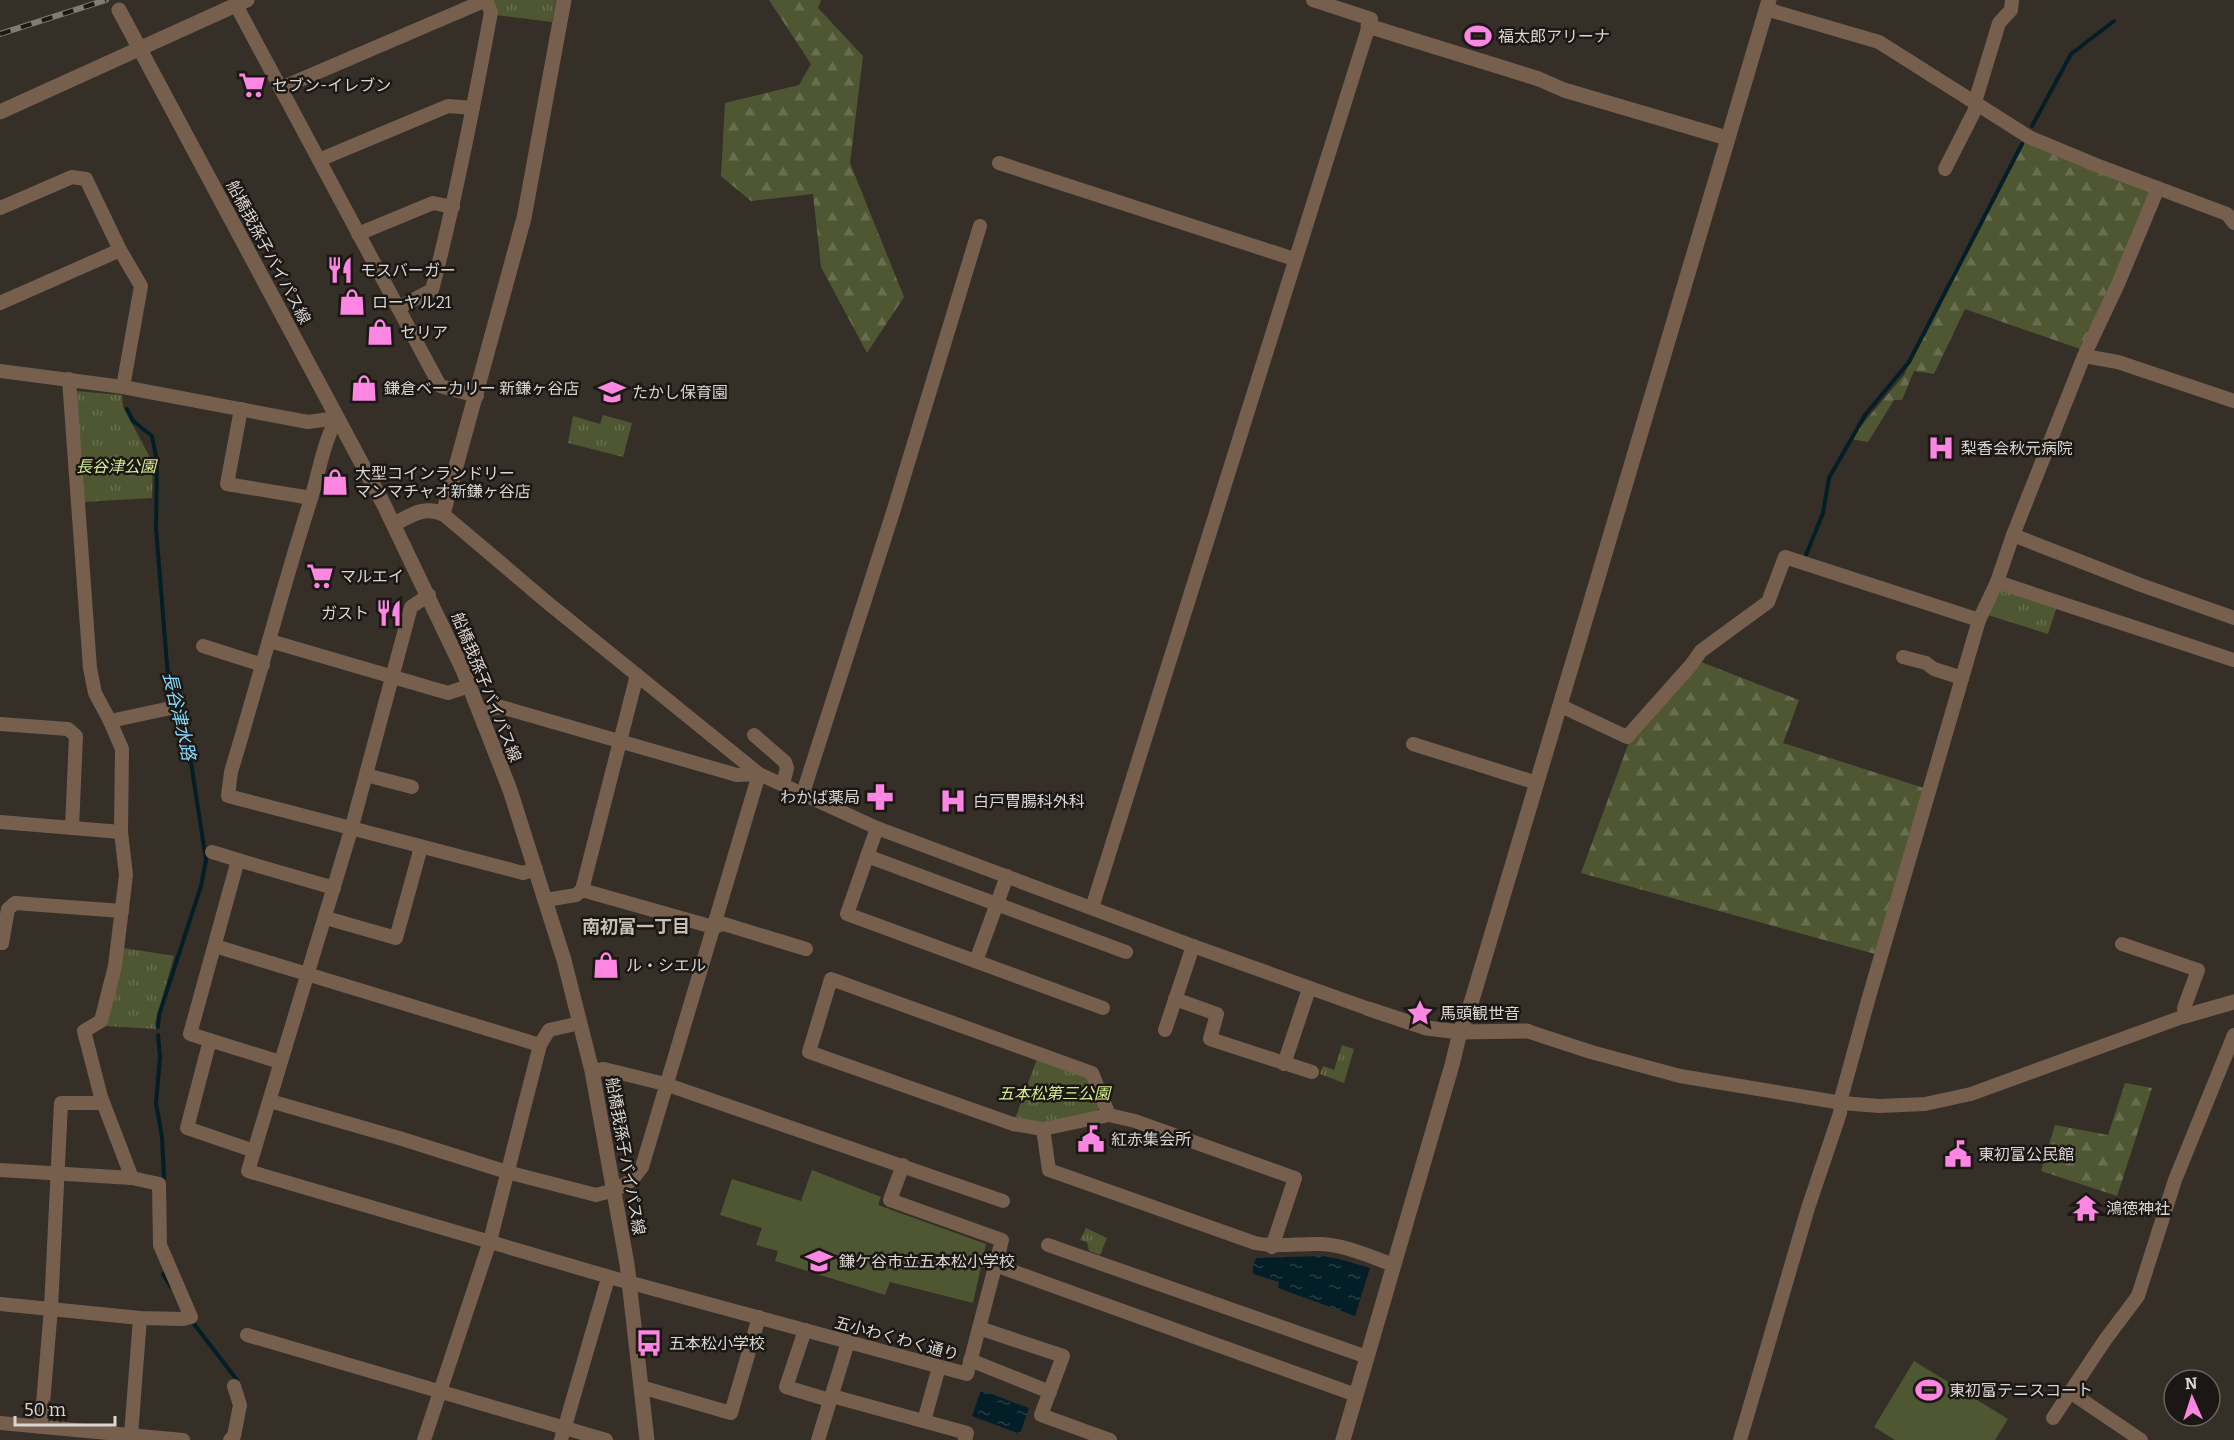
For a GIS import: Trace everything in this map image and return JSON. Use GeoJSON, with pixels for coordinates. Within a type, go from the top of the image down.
{"type":"FeatureCollection","features":[{"type":"Feature","properties":{"kind":"street"},"geometry":{"type":"LineString","coordinates":[[281,88],[486,0],[491,12],[453,207],[432,290],[398,308]]}},
{"type":"Feature","properties":{"kind":"street"},"geometry":{"type":"LineString","coordinates":[[443,514],[524,218],[564,0]]}},
{"type":"Feature","properties":{"kind":"street"},"geometry":{"type":"LineString","coordinates":[[1092,908],[1371,19],[1313,0]]}},
{"type":"Feature","properties":{"kind":"street"},"geometry":{"type":"LineString","coordinates":[[1945,169],[1977,103],[1999,23],[2012,10],[2012,0]]}},
{"type":"Feature","properties":{"kind":"street"},"geometry":{"type":"LineString","coordinates":[[0,112],[241,2],[281,88],[440,386],[477,396]]}},
{"type":"Feature","properties":{"kind":"street"},"geometry":{"type":"LineString","coordinates":[[1343,1440],[1460,1032],[1472,1000],[1561,706],[1768,5],[1879,42],[2029,137],[2227,214],[2234,223]]}},
{"type":"Feature","properties":{"kind":"street","name":"船橋我孫子バイパス線"},"geometry":{"type":"LineString","coordinates":[[119,10],[394,524],[429,595],[480,711],[510,790],[546,900],[592,1071],[615,1190],[629,1282],[646,1440]]}},
{"type":"Feature","properties":{"kind":"street"},"geometry":{"type":"LineString","coordinates":[[1368,26],[1539,79],[1563,90],[1727,138]]}},
{"type":"Feature","properties":{"kind":"street"},"geometry":{"type":"LineString","coordinates":[[319,160],[448,106],[473,108]]}},
{"type":"Feature","properties":{"kind":"street"},"geometry":{"type":"LineString","coordinates":[[999,163],[1294,259]]}},
{"type":"Feature","properties":{"kind":"street"},"geometry":{"type":"LineString","coordinates":[[0,208],[72,177],[86,179],[120,250],[141,286],[123,387]]}},
{"type":"Feature","properties":{"kind":"street"},"geometry":{"type":"LineString","coordinates":[[1740,1440],[1808,1208],[1840,1113],[1869,997],[1979,620],[1997,582],[2013,535],[2084,356],[2118,284],[2158,188]]}},
{"type":"Feature","properties":{"kind":"street"},"geometry":{"type":"LineString","coordinates":[[358,234],[433,203],[453,207]]}},
{"type":"Feature","properties":{"kind":"street"},"geometry":{"type":"LineString","coordinates":[[803,793],[894,509],[980,226]]}},
{"type":"Feature","properties":{"kind":"street"},"geometry":{"type":"LineString","coordinates":[[0,303],[120,250]]}},
{"type":"Feature","properties":{"kind":"street"},"geometry":{"type":"LineString","coordinates":[[2084,356],[2118,362],[2234,401]]}},
{"type":"Feature","properties":{"kind":"street"},"geometry":{"type":"LineString","coordinates":[[0,371],[123,387],[308,422],[337,418]]}},
{"type":"Feature","properties":{"kind":"street"},"geometry":{"type":"LineString","coordinates":[[69,379],[90,668],[95,693],[122,749],[121,832],[126,875],[115,966],[101,1021],[84,1031],[104,1103],[132,1178]]}},
{"type":"Feature","properties":{"kind":"street"},"geometry":{"type":"LineString","coordinates":[[241,409],[227,484],[311,498]]}},
{"type":"Feature","properties":{"kind":"street"},"geometry":{"type":"LineString","coordinates":[[337,418],[328,434],[231,772],[228,796],[351,830],[523,873],[536,869]]}},
{"type":"Feature","properties":{"kind":"street"},"geometry":{"type":"LineString","coordinates":[[394,524],[424,510],[434,510],[443,514],[759,774],[877,828],[1309,989],[1426,1028],[1460,1032],[1527,1031],[1591,1052],[1680,1076],[1842,1103],[1879,1106],[1925,1104],[1971,1094],[2185,1016],[2234,1002]]}},
{"type":"Feature","properties":{"kind":"street"},"geometry":{"type":"LineString","coordinates":[[2013,535],[2141,585],[2234,618]]}},
{"type":"Feature","properties":{"kind":"street"},"geometry":{"type":"LineString","coordinates":[[1561,706],[1627,737],[1701,651],[1768,602],[1785,557],[1979,620]]}},
{"type":"Feature","properties":{"kind":"street"},"geometry":{"type":"LineString","coordinates":[[1997,582],[2234,660]]}},
{"type":"Feature","properties":{"kind":"street"},"geometry":{"type":"LineString","coordinates":[[210,1040],[187,1128],[254,1151],[326,918],[394,677],[411,607],[429,595]]}},
{"type":"Feature","properties":{"kind":"street"},"geometry":{"type":"LineString","coordinates":[[270,641],[448,693],[469,686]]}},
{"type":"Feature","properties":{"kind":"street"},"geometry":{"type":"LineString","coordinates":[[203,646],[263,665]]}},
{"type":"Feature","properties":{"kind":"street"},"geometry":{"type":"LineString","coordinates":[[1903,657],[1926,663],[1934,669],[1962,678]]}},
{"type":"Feature","properties":{"kind":"street"},"geometry":{"type":"LineString","coordinates":[[546,900],[576,895],[582,890],[637,675]]}},
{"type":"Feature","properties":{"kind":"street"},"geometry":{"type":"LineString","coordinates":[[480,711],[501,706],[737,775],[759,774]]}},
{"type":"Feature","properties":{"kind":"street"},"geometry":{"type":"LineString","coordinates":[[110,721],[171,708]]}},
{"type":"Feature","properties":{"kind":"street"},"geometry":{"type":"LineString","coordinates":[[0,724],[68,729],[76,736],[72,828]]}},
{"type":"Feature","properties":{"kind":"street"},"geometry":{"type":"LineString","coordinates":[[754,735],[785,762],[787,768],[783,784]]}},
{"type":"Feature","properties":{"kind":"street"},"geometry":{"type":"LineString","coordinates":[[1413,744],[1537,783]]}},
{"type":"Feature","properties":{"kind":"street"},"geometry":{"type":"LineString","coordinates":[[270,1101],[507,1172],[596,1195],[615,1190],[632,1180],[642,1167],[759,774]]}},
{"type":"Feature","properties":{"kind":"street"},"geometry":{"type":"LineString","coordinates":[[366,775],[412,787]]}},
{"type":"Feature","properties":{"kind":"street"},"geometry":{"type":"LineString","coordinates":[[0,822],[121,832]]}},
{"type":"Feature","properties":{"kind":"street"},"geometry":{"type":"LineString","coordinates":[[877,828],[847,914],[1102,1008]]}},
{"type":"Feature","properties":{"kind":"street"},"geometry":{"type":"LineString","coordinates":[[326,918],[396,938],[421,847]]}},
{"type":"Feature","properties":{"kind":"street"},"geometry":{"type":"LineString","coordinates":[[212,852],[334,888]]}},
{"type":"Feature","properties":{"kind":"street"},"geometry":{"type":"LineString","coordinates":[[867,856],[1126,952]]}},
{"type":"Feature","properties":{"kind":"street"},"geometry":{"type":"LineString","coordinates":[[238,860],[190,1034],[280,1062]]}},
{"type":"Feature","properties":{"kind":"street"},"geometry":{"type":"LineString","coordinates":[[976,961],[1007,876]]}},
{"type":"Feature","properties":{"kind":"street"},"geometry":{"type":"LineString","coordinates":[[582,890],[712,927],[724,924],[806,949]]}},
{"type":"Feature","properties":{"kind":"street"},"geometry":{"type":"LineString","coordinates":[[0,943],[2,943],[8,909],[15,903],[122,910]]}},
{"type":"Feature","properties":{"kind":"street"},"geometry":{"type":"LineString","coordinates":[[2122,944],[2198,970],[2184,1008],[2185,1016]]}},
{"type":"Feature","properties":{"kind":"street"},"geometry":{"type":"LineString","coordinates":[[215,946],[307,976],[540,1045]]}},
{"type":"Feature","properties":{"kind":"street"},"geometry":{"type":"LineString","coordinates":[[1165,1030],[1193,946]]}},
{"type":"Feature","properties":{"kind":"street"},"geometry":{"type":"LineString","coordinates":[[1109,1114],[1092,1073],[831,979],[809,1052],[1012,1124],[1043,1129],[1109,1114],[1135,1121],[1295,1178],[1272,1247]]}},
{"type":"Feature","properties":{"kind":"street"},"geometry":{"type":"LineString","coordinates":[[1284,1064],[1309,989]]}},
{"type":"Feature","properties":{"kind":"street"},"geometry":{"type":"LineString","coordinates":[[1175,999],[1217,1014],[1210,1039],[1312,1072]]}},
{"type":"Feature","properties":{"kind":"street"},"geometry":{"type":"LineString","coordinates":[[424,1440],[490,1241],[540,1045],[549,1030],[580,1023]]}},
{"type":"Feature","properties":{"kind":"street"},"geometry":{"type":"LineString","coordinates":[[2053,1418],[2105,1340],[2138,1296],[2175,1179],[2234,1035]]}},
{"type":"Feature","properties":{"kind":"street"},"geometry":{"type":"LineString","coordinates":[[592,1071],[604,1068],[665,1084],[1003,1201]]}},
{"type":"Feature","properties":{"kind":"street"},"geometry":{"type":"LineString","coordinates":[[41,1427],[51,1308],[62,1102],[104,1103]]}},
{"type":"Feature","properties":{"kind":"street"},"geometry":{"type":"LineString","coordinates":[[1043,1129],[1049,1170],[1255,1243],[1272,1247],[1336,1245],[1394,1264]]}},
{"type":"Feature","properties":{"kind":"street","name":"五小わくわく通り"},"geometry":{"type":"LineString","coordinates":[[254,1151],[248,1171],[629,1282],[939,1367],[967,1374],[970,1360],[1050,1392]]}},
{"type":"Feature","properties":{"kind":"street"},"geometry":{"type":"LineString","coordinates":[[903,1165],[890,1200],[1002,1240],[970,1360]]}},
{"type":"Feature","properties":{"kind":"street"},"geometry":{"type":"LineString","coordinates":[[0,1170],[132,1178],[159,1184],[160,1245],[191,1317],[183,1319],[140,1318],[0,1304]]}},
{"type":"Feature","properties":{"kind":"street"},"geometry":{"type":"LineString","coordinates":[[1048,1245],[1367,1357]]}},
{"type":"Feature","properties":{"kind":"street"},"geometry":{"type":"LineString","coordinates":[[996,1265],[1356,1395]]}},
{"type":"Feature","properties":{"kind":"street"},"geometry":{"type":"LineString","coordinates":[[562,1435],[606,1286]]}},
{"type":"Feature","properties":{"kind":"street"},"geometry":{"type":"LineString","coordinates":[[641,1387],[731,1413],[759,1317]]}},
{"type":"Feature","properties":{"kind":"street"},"geometry":{"type":"LineString","coordinates":[[131,1435],[140,1318]]}},
{"type":"Feature","properties":{"kind":"street"},"geometry":{"type":"LineString","coordinates":[[979,1328],[1063,1356],[1041,1415],[1110,1440]]}},
{"type":"Feature","properties":{"kind":"street"},"geometry":{"type":"LineString","coordinates":[[805,1330],[786,1387],[826,1400],[832,1396],[967,1433],[965,1440]]}},
{"type":"Feature","properties":{"kind":"street"},"geometry":{"type":"LineString","coordinates":[[247,1335],[440,1392],[562,1435],[606,1440]]}},
{"type":"Feature","properties":{"kind":"street"},"geometry":{"type":"LineString","coordinates":[[818,1440],[848,1342]]}},
{"type":"Feature","properties":{"kind":"street"},"geometry":{"type":"LineString","coordinates":[[924,1421],[939,1367]]}},
{"type":"Feature","properties":{"kind":"street"},"geometry":{"type":"LineString","coordinates":[[230,1440],[234,1436],[240,1405],[234,1386]]}},
{"type":"Feature","properties":{"kind":"street"},"geometry":{"type":"LineString","coordinates":[[2070,1392],[2141,1440]]}},
{"type":"Feature","properties":{"kind":"street"},"geometry":{"type":"LineString","coordinates":[[0,1423],[178,1440]]}},
{"type":"Feature","properties":{"kind":"green space"},"geometry":{"type":"Polygon","coordinates":[[[492,0],[556,0],[552,22],[496,15],[492,0]]]}},
{"type":"Feature","properties":{"kind":"green space"},"geometry":{"type":"Polygon","coordinates":[[[769,0],[821,0],[818,8],[863,56],[850,163],[904,297],[867,353],[821,267],[813,194],[751,201],[721,176],[725,103],[799,85],[811,64],[769,0]]]}},
{"type":"Feature","properties":{"kind":"green space"},"geometry":{"type":"Polygon","coordinates":[[[2025,142],[2150,192],[2083,350],[1965,309],[1934,374],[1914,371],[1902,400],[1894,400],[1868,442],[1850,439],[1904,375],[1921,337],[1940,307],[1952,274],[2025,142]]]}},
{"type":"Feature","properties":{"kind":"green space","name":"長谷津公園"},"geometry":{"type":"Polygon","coordinates":[[[75,391],[122,395],[123,407],[153,463],[152,498],[83,502],[75,391]]]}},
{"type":"Feature","properties":{"kind":"green space"},"geometry":{"type":"Polygon","coordinates":[[[603,415],[632,423],[623,457],[568,443],[573,416],[600,424],[603,415]]]}},
{"type":"Feature","properties":{"kind":"green space"},"geometry":{"type":"Polygon","coordinates":[[[2005,588],[2057,606],[2048,634],[1988,615],[1996,592],[2005,588]]]}},
{"type":"Feature","properties":{"kind":"green space"},"geometry":{"type":"Polygon","coordinates":[[[1701,662],[1799,700],[1783,743],[1924,788],[1875,954],[1581,873],[1628,745],[1701,662]]]}},
{"type":"Feature","properties":{"kind":"green space"},"geometry":{"type":"Polygon","coordinates":[[[124,948],[174,956],[155,1024],[156,1029],[106,1026],[124,948]]]}},
{"type":"Feature","properties":{"kind":"green space"},"geometry":{"type":"Polygon","coordinates":[[[1342,1045],[1354,1049],[1344,1083],[1320,1074],[1323,1066],[1334,1070],[1342,1045]]]}},
{"type":"Feature","properties":{"kind":"green space","name":"五本松第三公園"},"geometry":{"type":"Polygon","coordinates":[[[1037,1059],[1083,1074],[1090,1082],[1099,1108],[1097,1111],[1044,1122],[1015,1119],[1037,1059]]]}},
{"type":"Feature","properties":{"kind":"green space"},"geometry":{"type":"Polygon","coordinates":[[[2125,1083],[2152,1088],[2117,1196],[2041,1171],[2055,1125],[2108,1135],[2125,1083]]]}},
{"type":"Feature","properties":{"kind":"green space"},"geometry":{"type":"Polygon","coordinates":[[[812,1170],[881,1197],[878,1205],[986,1244],[973,1303],[890,1282],[885,1295],[775,1261],[778,1251],[756,1245],[762,1228],[720,1215],[732,1179],[801,1201],[812,1170]]]}},
{"type":"Feature","properties":{"kind":"green space"},"geometry":{"type":"Polygon","coordinates":[[[1086,1228],[1107,1238],[1100,1255],[1089,1251],[1087,1242],[1080,1240],[1086,1228]]]}},
{"type":"Feature","properties":{"kind":"green space","name":"東初富テニスコート"},"geometry":{"type":"Polygon","coordinates":[[[1914,1361],[2008,1419],[1995,1440],[1895,1440],[1874,1427],[1914,1361]]]}},
{"type":"Feature","properties":{"kind":"water"},"geometry":{"type":"Polygon","coordinates":[[[1322,1256],[1370,1268],[1355,1316],[1278,1288],[1279,1282],[1253,1274],[1256,1258],[1322,1256]]]}},
{"type":"Feature","properties":{"kind":"water"},"geometry":{"type":"Polygon","coordinates":[[[981,1390],[1029,1408],[1020,1434],[972,1416],[981,1390]]]}},
{"type":"Feature","properties":{"kind":"waterway"},"geometry":{"type":"LineString","coordinates":[[2032,126],[2071,54],[2114,21]]}},
{"type":"Feature","properties":{"kind":"waterway"},"geometry":{"type":"LineString","coordinates":[[1806,555],[1823,513],[1829,478],[1865,415],[1909,362],[2022,144]]}},
{"type":"Feature","properties":{"kind":"waterway","name":"長谷津水路"},"geometry":{"type":"LineString","coordinates":[[127,409],[133,421],[152,436],[157,462],[156,528],[169,689],[186,730],[206,860],[201,886],[159,1015],[158,1027]]}},
{"type":"Feature","properties":{"kind":"waterway","name":"長谷津水路"},"geometry":{"type":"LineString","coordinates":[[158,1035],[160,1057],[156,1103],[162,1137],[164,1178]]}},
{"type":"Feature","properties":{"kind":"waterway","name":"長谷津水路"},"geometry":{"type":"LineString","coordinates":[[163,1274],[171,1287]]}},
{"type":"Feature","properties":{"kind":"waterway","name":"長谷津水路"},"geometry":{"type":"LineString","coordinates":[[194,1324],[237,1380]]}},
{"type":"Feature","properties":{"kind":"railway"},"geometry":{"type":"LineString","coordinates":[[0,34],[106,0]]}},
{"type":"Feature","properties":{"kind":"place","name":"福太郎アリーナ"},"geometry":{"type":"Point","coordinates":[1478,36]}},
{"type":"Feature","properties":{"kind":"place","name":"セブン-イレブン"},"geometry":{"type":"Point","coordinates":[252,85]}},
{"type":"Feature","properties":{"kind":"place","name":"モスバーガー"},"geometry":{"type":"Point","coordinates":[340,270]}},
{"type":"Feature","properties":{"kind":"place","name":"ローヤル21"},"geometry":{"type":"Point","coordinates":[352,302]}},
{"type":"Feature","properties":{"kind":"place","name":"セリア"},"geometry":{"type":"Point","coordinates":[380,332]}},
{"type":"Feature","properties":{"kind":"place","name":"鎌倉ベーカリー 新鎌ヶ谷店"},"geometry":{"type":"Point","coordinates":[364,388]}},
{"type":"Feature","properties":{"kind":"place","name":"たかし保育園"},"geometry":{"type":"Point","coordinates":[612,392]}},
{"type":"Feature","properties":{"kind":"place","name":"梨香会秋元病院"},"geometry":{"type":"Point","coordinates":[1941,448]}},
{"type":"Feature","properties":{"kind":"place","name":"大型コインランドリー マンマチャオ新鎌ヶ谷店"},"geometry":{"type":"Point","coordinates":[335,482]}},
{"type":"Feature","properties":{"kind":"place","name":"マルエイ"},"geometry":{"type":"Point","coordinates":[320,576]}},
{"type":"Feature","properties":{"kind":"place","name":"ガスト"},"geometry":{"type":"Point","coordinates":[389,613]}},
{"type":"Feature","properties":{"kind":"place","name":"わかば薬局"},"geometry":{"type":"Point","coordinates":[880,797]}},
{"type":"Feature","properties":{"kind":"place","name":"白戸胃腸科外科"},"geometry":{"type":"Point","coordinates":[953,801]}},
{"type":"Feature","properties":{"kind":"place","name":"ル・シエル"},"geometry":{"type":"Point","coordinates":[606,965]}},
{"type":"Feature","properties":{"kind":"place","name":"馬頭観世音"},"geometry":{"type":"Point","coordinates":[1420,1013]}},
{"type":"Feature","properties":{"kind":"place","name":"紅赤集会所"},"geometry":{"type":"Point","coordinates":[1091,1139]}},
{"type":"Feature","properties":{"kind":"place","name":"東初富公民館"},"geometry":{"type":"Point","coordinates":[1958,1154]}},
{"type":"Feature","properties":{"kind":"place","name":"鴻徳神社"},"geometry":{"type":"Point","coordinates":[2086,1208]}},
{"type":"Feature","properties":{"kind":"place","name":"鎌ケ谷市立五本松小学校"},"geometry":{"type":"Point","coordinates":[819,1261]}},
{"type":"Feature","properties":{"kind":"place","name":"五本松小学校"},"geometry":{"type":"Point","coordinates":[649,1343]}},
{"type":"Feature","properties":{"kind":"place","name":"東初富テニスコート"},"geometry":{"type":"Point","coordinates":[1929,1390]}},
{"type":"Feature","properties":{"kind":"district","name":"南初富一丁目"},"geometry":{"type":"Point","coordinates":[636,927]}}]}
